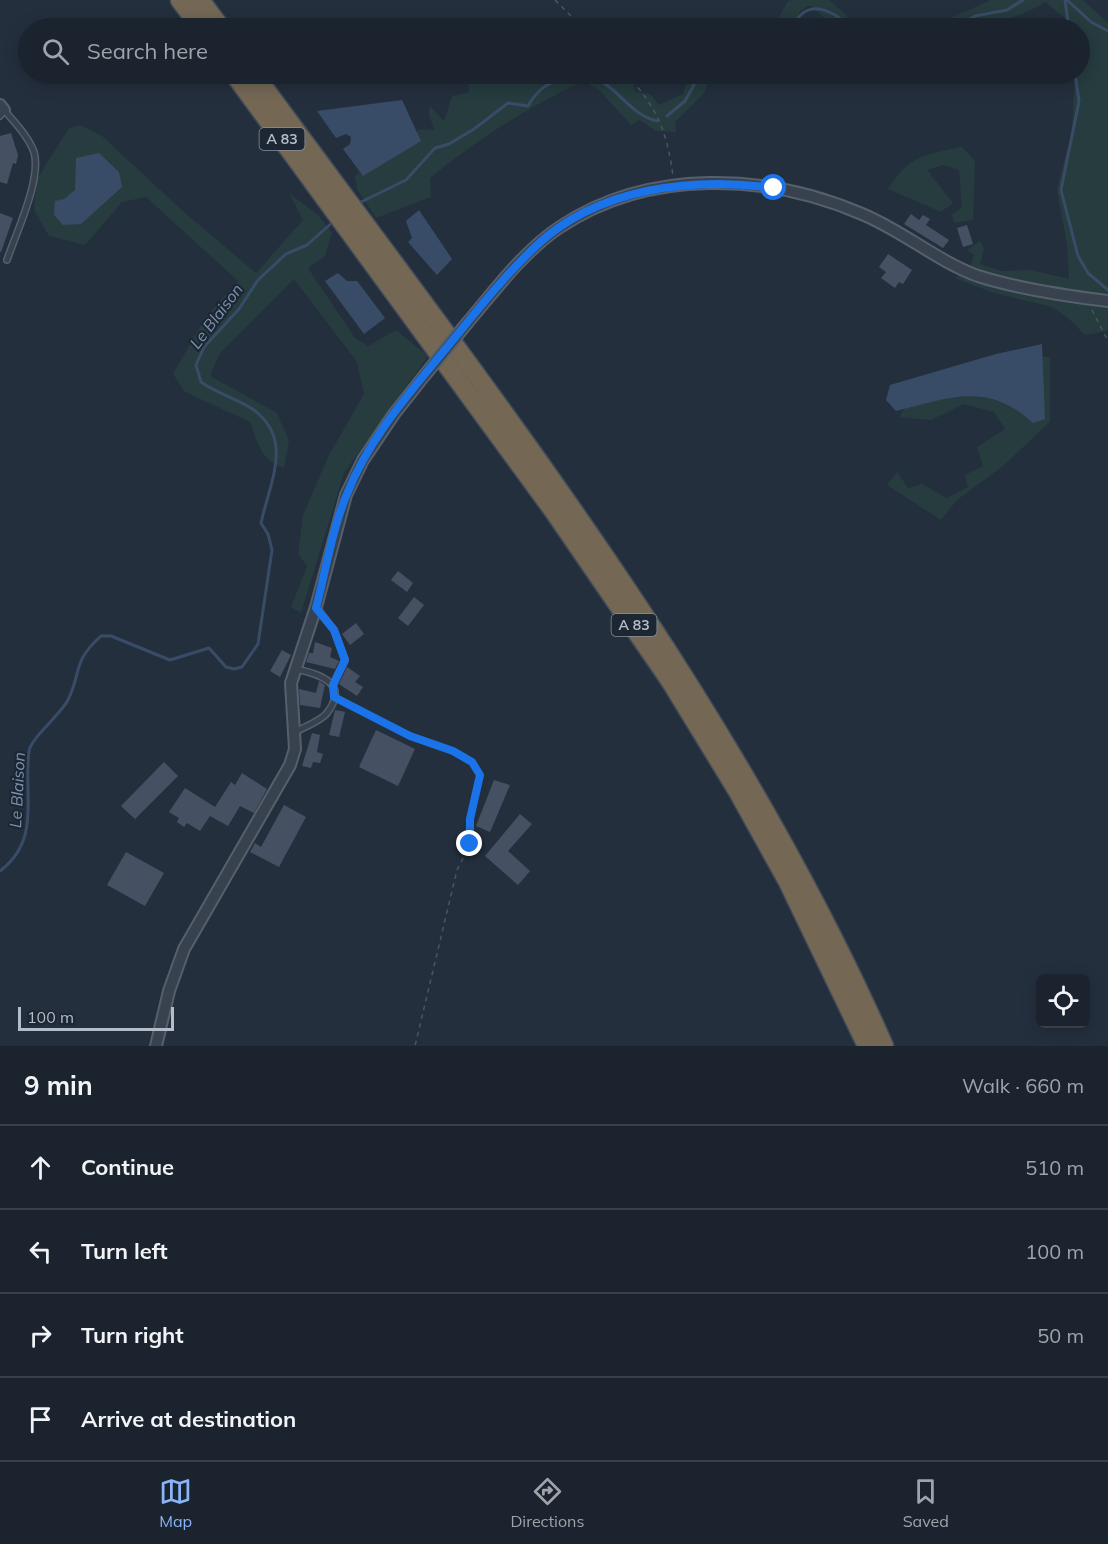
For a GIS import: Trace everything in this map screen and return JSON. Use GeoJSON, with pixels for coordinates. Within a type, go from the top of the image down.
{"type":"FeatureCollection","features":[{"type":"Feature","properties":{"kind":"highway"},"geometry":{"type":"LineString","coordinates":[[180,0],[194,18]]}},
{"type":"Feature","properties":{"kind":"highway"},"geometry":{"type":"LineString","coordinates":[[200,0],[214,18]]}},
{"type":"Feature","properties":{"kind":"highway","name":"A 83"},"geometry":{"type":"LineString","coordinates":[[242,84],[358,229],[566,500],[680,666],[734,754],[792,858],[884,1046]]}},
{"type":"Feature","properties":{"kind":"highway","name":"A 83"},"geometry":{"type":"LineString","coordinates":[[260,84],[335,200]]}},
{"type":"Feature","properties":{"kind":"highway","name":"A 83"},"geometry":{"type":"LineString","coordinates":[[358,229],[671,682],[782,872],[867,1046]]}},
{"type":"Feature","properties":{"kind":"street"},"geometry":{"type":"LineString","coordinates":[[156,1046],[170,991],[184,949],[291,765],[295,749],[291,683],[316,608],[346,495],[363,460],[394,414],[468,322],[536,246],[560,227],[592,210],[638,194],[674,185],[703,182],[742,183],[808,195],[895,229],[952,265],[979,276],[1108,301]]}},
{"type":"Feature","properties":{"kind":"lane"},"geometry":{"type":"LineString","coordinates":[[1,110],[29,141],[35,164],[32,186],[7,260]]}},
{"type":"Feature","properties":{"kind":"lane"},"geometry":{"type":"LineString","coordinates":[[294,732],[326,714],[334,697],[333,685],[345,660],[334,630],[316,608]]}},
{"type":"Feature","properties":{"kind":"lane"},"geometry":{"type":"LineString","coordinates":[[296,669],[327,678],[333,685]]}},
{"type":"Feature","properties":{"kind":"path"},"geometry":{"type":"LineString","coordinates":[[555,0],[572,18]]}},
{"type":"Feature","properties":{"kind":"path"},"geometry":{"type":"LineString","coordinates":[[634,84],[660,120],[670,153],[674,185]]}},
{"type":"Feature","properties":{"kind":"path"},"geometry":{"type":"LineString","coordinates":[[1091,299],[1093,312],[1108,341]]}},
{"type":"Feature","properties":{"kind":"path"},"geometry":{"type":"LineString","coordinates":[[334,697],[410,736],[453,751],[472,762],[480,775],[470,819],[470,844],[457,870],[415,1046]]}},
{"type":"Feature","properties":{"kind":"green space"},"geometry":{"type":"Polygon","coordinates":[[[829,0],[850,18],[824,18],[810,5],[800,11],[798,18],[778,18],[788,1],[829,0]]]}},
{"type":"Feature","properties":{"kind":"green space"},"geometry":{"type":"Polygon","coordinates":[[[991,0],[1083,0],[1108,23],[1108,331],[1085,335],[1067,317],[1052,307],[991,292],[955,278],[971,265],[974,255],[967,250],[980,241],[984,249],[980,264],[1002,271],[1031,270],[1069,279],[1067,245],[1057,189],[1072,131],[1074,84],[1090,84],[1090,18],[1065,18],[1045,2],[1010,18],[950,18],[991,0]]]}},
{"type":"Feature","properties":{"kind":"green space"},"geometry":{"type":"Polygon","coordinates":[[[468,84],[578,84],[484,137],[448,164],[430,178],[431,197],[376,218],[357,189],[355,176],[367,165],[409,140],[419,129],[435,130],[429,116],[430,106],[444,121],[452,96],[469,92],[468,84]]]}},
{"type":"Feature","properties":{"kind":"green space"},"geometry":{"type":"Polygon","coordinates":[[[589,84],[633,84],[635,92],[650,94],[659,105],[683,94],[686,84],[707,84],[705,92],[675,122],[676,132],[656,131],[640,120],[631,125],[600,91],[589,84]]]}},
{"type":"Feature","properties":{"kind":"green space"},"geometry":{"type":"Polygon","coordinates":[[[80,125],[102,136],[185,213],[256,273],[303,220],[289,193],[318,215],[332,233],[325,256],[308,268],[355,338],[368,346],[396,330],[428,356],[344,473],[301,613],[291,607],[307,566],[298,554],[303,515],[329,455],[364,394],[357,362],[294,279],[220,353],[210,376],[277,413],[289,440],[284,468],[265,456],[250,422],[185,392],[173,374],[205,318],[238,281],[146,197],[122,202],[85,245],[49,236],[34,210],[37,179],[69,128],[80,125]]]}},
{"type":"Feature","properties":{"kind":"green space"},"geometry":{"type":"Polygon","coordinates":[[[962,147],[975,161],[973,220],[954,223],[952,214],[962,208],[959,170],[943,165],[927,170],[953,203],[941,212],[888,189],[903,170],[919,158],[962,147]]]}},
{"type":"Feature","properties":{"kind":"green space"},"geometry":{"type":"Polygon","coordinates":[[[1036,356],[1050,357],[1050,422],[1003,466],[957,500],[941,520],[887,485],[897,472],[908,488],[922,484],[947,498],[968,487],[965,475],[983,466],[977,447],[1005,429],[994,412],[964,404],[931,420],[899,417],[912,397],[1036,356]]]}},
{"type":"Feature","properties":{"kind":"water"},"geometry":{"type":"Polygon","coordinates":[[[402,100],[421,141],[363,176],[343,149],[350,144],[351,137],[346,134],[336,138],[317,111],[402,100]]]}},
{"type":"Feature","properties":{"kind":"water"},"geometry":{"type":"Polygon","coordinates":[[[99,153],[119,172],[122,187],[81,224],[63,225],[54,215],[55,201],[64,199],[75,190],[76,158],[99,153]]]}},
{"type":"Feature","properties":{"kind":"water"},"geometry":{"type":"Polygon","coordinates":[[[419,210],[452,259],[437,275],[408,242],[412,238],[406,221],[419,210]]]}},
{"type":"Feature","properties":{"kind":"water"},"geometry":{"type":"Polygon","coordinates":[[[338,273],[347,281],[357,281],[385,318],[364,334],[325,281],[338,273]]]}},
{"type":"Feature","properties":{"kind":"water"},"geometry":{"type":"Polygon","coordinates":[[[1042,344],[1045,419],[1033,423],[1016,410],[984,397],[951,398],[896,411],[886,400],[890,385],[996,354],[1042,344]]]}},
{"type":"Feature","properties":{"kind":"building"},"geometry":{"type":"Polygon","coordinates":[[[11,133],[18,155],[16,164],[13,163],[7,184],[0,182],[0,136],[11,133]]]}},
{"type":"Feature","properties":{"kind":"building"},"geometry":{"type":"Polygon","coordinates":[[[0,213],[13,218],[1,252],[0,252],[0,213]]]}},
{"type":"Feature","properties":{"kind":"building"},"geometry":{"type":"Polygon","coordinates":[[[911,214],[919,220],[923,215],[930,219],[926,225],[949,240],[943,248],[904,224],[911,214]]]}},
{"type":"Feature","properties":{"kind":"building"},"geometry":{"type":"Polygon","coordinates":[[[967,225],[973,244],[963,247],[957,228],[967,225]]]}},
{"type":"Feature","properties":{"kind":"building"},"geometry":{"type":"Polygon","coordinates":[[[888,254],[912,270],[903,284],[899,282],[895,288],[881,278],[886,272],[879,267],[888,254]]]}},
{"type":"Feature","properties":{"kind":"building"},"geometry":{"type":"Polygon","coordinates":[[[398,571],[413,583],[407,592],[391,580],[398,571]]]}},
{"type":"Feature","properties":{"kind":"building"},"geometry":{"type":"Polygon","coordinates":[[[414,597],[424,605],[408,626],[398,618],[414,597]]]}},
{"type":"Feature","properties":{"kind":"building"},"geometry":{"type":"Polygon","coordinates":[[[356,623],[364,634],[350,645],[342,634],[356,623]]]}},
{"type":"Feature","properties":{"kind":"building"},"geometry":{"type":"Polygon","coordinates":[[[315,642],[332,648],[330,657],[339,661],[335,669],[306,662],[309,653],[313,653],[315,642]]]}},
{"type":"Feature","properties":{"kind":"building"},"geometry":{"type":"Polygon","coordinates":[[[282,650],[291,655],[280,677],[270,671],[282,650]]]}},
{"type":"Feature","properties":{"kind":"building"},"geometry":{"type":"Polygon","coordinates":[[[347,667],[360,676],[355,682],[363,687],[357,696],[339,684],[347,667]]]}},
{"type":"Feature","properties":{"kind":"building"},"geometry":{"type":"Polygon","coordinates":[[[319,681],[325,685],[320,708],[300,705],[299,689],[316,693],[319,681]]]}},
{"type":"Feature","properties":{"kind":"building"},"geometry":{"type":"Polygon","coordinates":[[[335,710],[345,712],[339,737],[329,735],[335,710]]]}},
{"type":"Feature","properties":{"kind":"building"},"geometry":{"type":"Polygon","coordinates":[[[376,730],[415,749],[398,786],[359,767],[376,730]]]}},
{"type":"Feature","properties":{"kind":"building"},"geometry":{"type":"Polygon","coordinates":[[[312,733],[320,735],[317,752],[323,754],[320,763],[313,762],[311,768],[302,766],[312,733]]]}},
{"type":"Feature","properties":{"kind":"building"},"geometry":{"type":"Polygon","coordinates":[[[164,762],[178,776],[135,819],[121,806],[164,762]]]}},
{"type":"Feature","properties":{"kind":"building"},"geometry":{"type":"Polygon","coordinates":[[[242,773],[267,789],[254,813],[240,806],[228,826],[210,816],[200,831],[187,823],[184,827],[177,822],[179,818],[169,812],[185,788],[215,807],[231,782],[235,785],[242,773]]]}},
{"type":"Feature","properties":{"kind":"building"},"geometry":{"type":"Polygon","coordinates":[[[494,780],[510,785],[490,832],[476,826],[494,780]]]}},
{"type":"Feature","properties":{"kind":"building"},"geometry":{"type":"Polygon","coordinates":[[[284,805],[306,817],[279,867],[250,852],[255,843],[261,847],[284,805]]]}},
{"type":"Feature","properties":{"kind":"building"},"geometry":{"type":"Polygon","coordinates":[[[520,814],[532,824],[508,851],[530,871],[518,885],[485,856],[520,814]]]}},
{"type":"Feature","properties":{"kind":"building"},"geometry":{"type":"Polygon","coordinates":[[[126,852],[164,873],[145,906],[107,885],[126,852]]]}},
{"type":"Feature","properties":{"kind":"waterway","name":"Le Blaison"},"geometry":{"type":"LineString","coordinates":[[972,18],[1007,10],[1023,0]]}},
{"type":"Feature","properties":{"kind":"waterway"},"geometry":{"type":"LineString","coordinates":[[1065,0],[1068,18]]}},
{"type":"Feature","properties":{"kind":"waterway"},"geometry":{"type":"LineString","coordinates":[[1067,0],[1087,18]]}},
{"type":"Feature","properties":{"kind":"waterway","name":"Le Blaison"},"geometry":{"type":"LineString","coordinates":[[797,18],[812,9],[824,10],[840,18]]}},
{"type":"Feature","properties":{"kind":"waterway"},"geometry":{"type":"LineString","coordinates":[[1090,21],[1108,31]]}},
{"type":"Feature","properties":{"kind":"waterway","name":"Le Blaison"},"geometry":{"type":"LineString","coordinates":[[359,203],[406,180],[435,148],[449,144],[474,129],[508,103],[528,106],[535,96],[549,84]]}},
{"type":"Feature","properties":{"kind":"waterway","name":"Le Blaison"},"geometry":{"type":"LineString","coordinates":[[605,84],[633,109],[657,121]]}},
{"type":"Feature","properties":{"kind":"waterway","name":"Le Blaison"},"geometry":{"type":"LineString","coordinates":[[667,116],[685,101],[694,84]]}},
{"type":"Feature","properties":{"kind":"waterway"},"geometry":{"type":"LineString","coordinates":[[1076,84],[1079,101],[1061,190],[1078,256],[1088,273],[1108,290]]}},
{"type":"Feature","properties":{"kind":"waterway","name":"Le Blaison"},"geometry":{"type":"LineString","coordinates":[[0,871],[13,858],[26,831],[31,746],[68,700],[82,660],[101,636],[111,636],[170,660],[209,648],[226,667],[234,669],[242,667],[258,644],[272,550],[268,534],[261,523],[276,461],[276,446],[272,433],[264,420],[251,408],[201,382],[196,365],[204,347],[239,309],[258,280],[286,254],[307,245],[334,221]]}},
{"type":"Feature","properties":{"kind":"route"},"geometry":{"type":"LineString","coordinates":[[470,844],[470,819],[480,775],[472,762],[453,751],[410,736],[334,697],[333,685],[345,660],[334,630],[316,608],[346,495],[363,460],[394,414],[494,291],[536,246],[560,227],[592,210],[638,194],[674,185],[703,182],[742,183],[774,188]]}}]}
